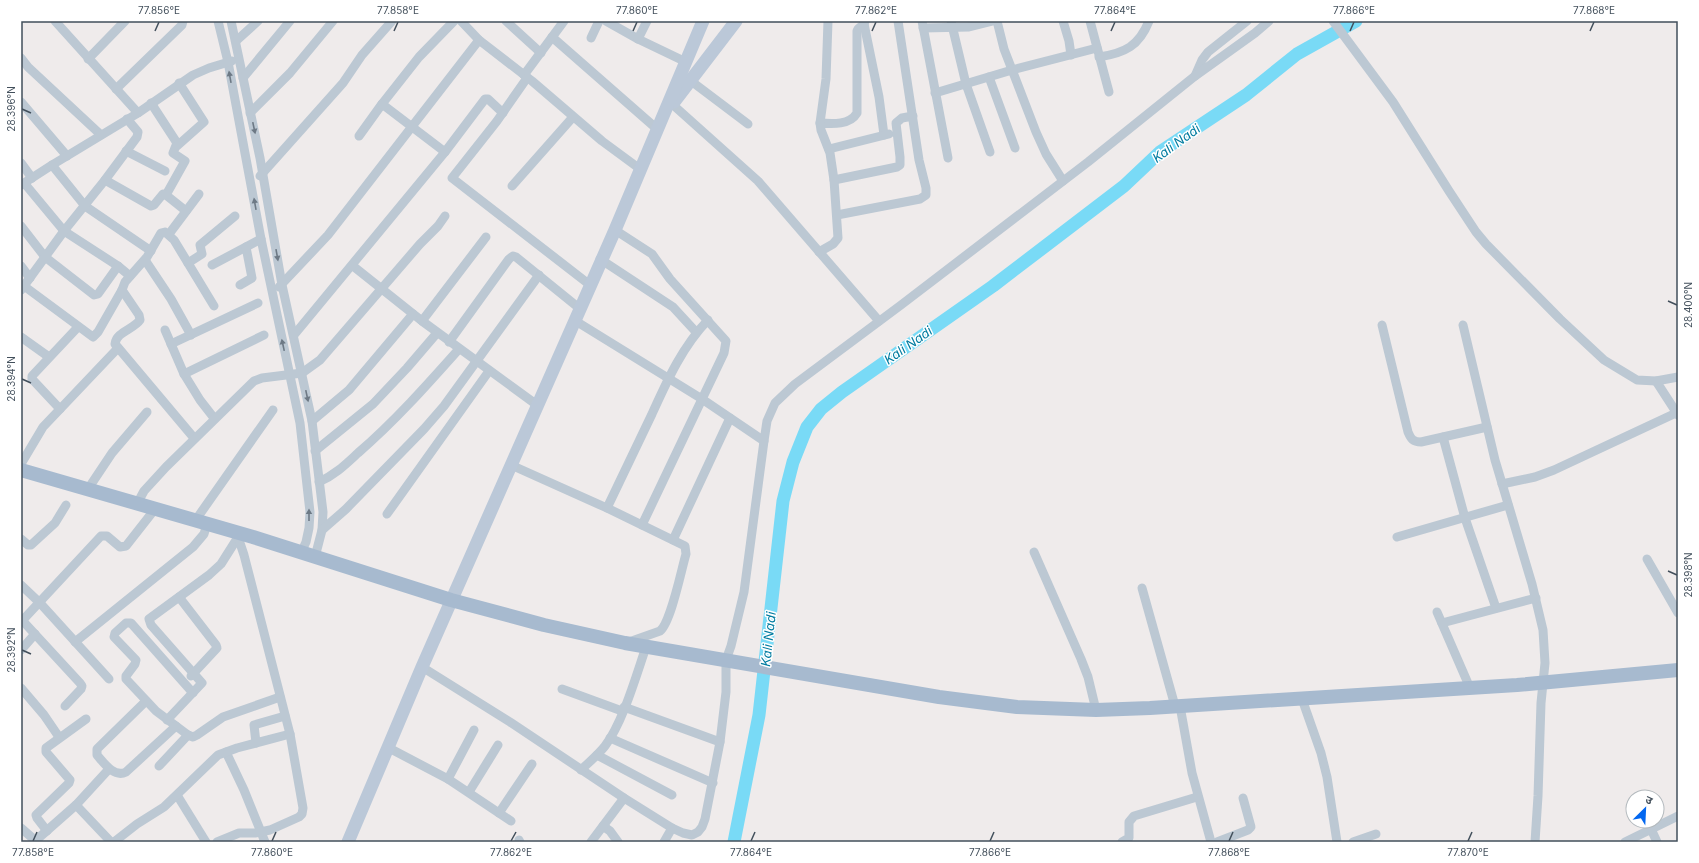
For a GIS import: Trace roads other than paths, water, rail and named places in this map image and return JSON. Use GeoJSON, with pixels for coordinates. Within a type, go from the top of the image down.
{"type":"FeatureCollection","features":[{"type":"Feature","properties":{"kind":"main road"},"geometry":{"type":"LineString","coordinates":[[21,470],[201,522],[451,600],[544,625],[646,647],[939,697],[1017,707],[1096,710],[1178,706],[1543,683],[1678,670]]}},
{"type":"Feature","properties":{"kind":"street"},"geometry":{"type":"LineString","coordinates":[[55,21],[138,113]]}},
{"type":"Feature","properties":{"kind":"street"},"geometry":{"type":"LineString","coordinates":[[88,59],[125,21]]}},
{"type":"Feature","properties":{"kind":"street"},"geometry":{"type":"LineString","coordinates":[[116,88],[182,25],[183,21]]}},
{"type":"Feature","properties":{"kind":"street"},"geometry":{"type":"LineString","coordinates":[[218,21],[222,64],[251,184],[261,239],[300,423],[310,512],[306,542],[301,553]]}},
{"type":"Feature","properties":{"kind":"street"},"geometry":{"type":"LineString","coordinates":[[231,21],[263,174],[282,285],[312,421],[323,512],[322,530],[315,557]]}},
{"type":"Feature","properties":{"kind":"street"},"geometry":{"type":"LineString","coordinates":[[236,41],[258,21]]}},
{"type":"Feature","properties":{"kind":"street"},"geometry":{"type":"LineString","coordinates":[[243,78],[290,21]]}},
{"type":"Feature","properties":{"kind":"street"},"geometry":{"type":"LineString","coordinates":[[250,113],[290,73],[333,21]]}},
{"type":"Feature","properties":{"kind":"street"},"geometry":{"type":"LineString","coordinates":[[251,184],[263,174],[343,83],[362,55],[392,21]]}},
{"type":"Feature","properties":{"kind":"street"},"geometry":{"type":"LineString","coordinates":[[359,136],[419,57],[454,21]]}},
{"type":"Feature","properties":{"kind":"street"},"geometry":{"type":"LineString","coordinates":[[462,21],[479,40],[525,76],[602,141],[640,169]]}},
{"type":"Feature","properties":{"kind":"street"},"geometry":{"type":"LineString","coordinates":[[506,21],[541,53]]}},
{"type":"Feature","properties":{"kind":"street"},"geometry":{"type":"LineString","coordinates":[[591,38],[599,21]]}},
{"type":"Feature","properties":{"kind":"street"},"geometry":{"type":"LineString","coordinates":[[606,21],[638,39],[686,62]]}},
{"type":"Feature","properties":{"kind":"street"},"geometry":{"type":"LineString","coordinates":[[638,39],[647,21]]}},
{"type":"Feature","properties":{"kind":"street"},"geometry":{"type":"LineString","coordinates":[[348,842],[451,600],[657,129],[668,109],[703,21]]}},
{"type":"Feature","properties":{"kind":"street"},"geometry":{"type":"LineString","coordinates":[[668,109],[736,21]]}},
{"type":"Feature","properties":{"kind":"street"},"geometry":{"type":"LineString","coordinates":[[819,252],[837,241],[838,233],[834,180],[828,149],[820,123],[826,79],[828,21]]}},
{"type":"Feature","properties":{"kind":"street"},"geometry":{"type":"LineString","coordinates":[[837,216],[920,199],[926,196],[926,188],[919,160],[898,21]]}},
{"type":"Feature","properties":{"kind":"street"},"geometry":{"type":"LineString","coordinates":[[948,158],[923,24],[952,24],[969,27],[993,21]]}},
{"type":"Feature","properties":{"kind":"street"},"geometry":{"type":"LineString","coordinates":[[997,21],[1004,49],[1046,154],[1063,181]]}},
{"type":"Feature","properties":{"kind":"street"},"geometry":{"type":"LineString","coordinates":[[1063,21],[1071,55]]}},
{"type":"Feature","properties":{"kind":"street"},"geometry":{"type":"LineString","coordinates":[[1090,21],[1109,92]]}},
{"type":"Feature","properties":{"kind":"street"},"geometry":{"type":"LineString","coordinates":[[935,93],[1012,70],[1071,55],[1124,51],[1137,42],[1150,21]]}},
{"type":"Feature","properties":{"kind":"street"},"geometry":{"type":"LineString","coordinates":[[422,667],[510,722],[581,770],[672,828],[692,835],[698,832],[705,819],[713,783],[731,661],[731,646],[744,592],[767,421],[775,403],[780,396],[1063,181],[1195,76],[1255,33],[1269,21]]}},
{"type":"Feature","properties":{"kind":"street"},"geometry":{"type":"LineString","coordinates":[[1333,21],[1393,102],[1448,191],[1481,238],[1568,328],[1604,360],[1637,380],[1656,381],[1678,377]]}},
{"type":"Feature","properties":{"kind":"street"},"geometry":{"type":"LineString","coordinates":[[560,22],[503,113],[452,178],[590,285]]}},
{"type":"Feature","properties":{"kind":"street"},"geometry":{"type":"LineString","coordinates":[[1195,76],[1202,60],[1208,52],[1244,22]]}},
{"type":"Feature","properties":{"kind":"street"},"geometry":{"type":"LineString","coordinates":[[820,123],[834,124],[846,122],[852,120],[857,113],[857,31],[865,23],[879,97],[884,135]]}},
{"type":"Feature","properties":{"kind":"street"},"geometry":{"type":"LineString","coordinates":[[952,24],[966,84],[990,152]]}},
{"type":"Feature","properties":{"kind":"street"},"geometry":{"type":"LineString","coordinates":[[552,37],[657,129]]}},
{"type":"Feature","properties":{"kind":"street"},"geometry":{"type":"LineString","coordinates":[[272,292],[282,285],[328,235],[479,40]]}},
{"type":"Feature","properties":{"kind":"street"},"geometry":{"type":"LineString","coordinates":[[21,58],[28,67],[101,135]]}},
{"type":"Feature","properties":{"kind":"street"},"geometry":{"type":"LineString","coordinates":[[26,182],[138,113],[193,75],[240,59]]}},
{"type":"Feature","properties":{"kind":"street"},"geometry":{"type":"LineString","coordinates":[[989,77],[1016,148]]}},
{"type":"Feature","properties":{"kind":"street"},"geometry":{"type":"LineString","coordinates":[[691,81],[748,124]]}},
{"type":"Feature","properties":{"kind":"street"},"geometry":{"type":"LineString","coordinates":[[105,180],[151,206],[154,205],[163,194],[166,195],[185,162],[173,153],[177,146],[204,122],[180,84]]}},
{"type":"Feature","properties":{"kind":"street"},"geometry":{"type":"LineString","coordinates":[[294,336],[353,266],[445,152],[485,99],[488,99],[503,113]]}},
{"type":"Feature","properties":{"kind":"street"},"geometry":{"type":"LineString","coordinates":[[21,102],[67,156]]}},
{"type":"Feature","properties":{"kind":"street"},"geometry":{"type":"LineString","coordinates":[[151,103],[177,146]]}},
{"type":"Feature","properties":{"kind":"street"},"geometry":{"type":"LineString","coordinates":[[382,104],[445,152]]}},
{"type":"Feature","properties":{"kind":"street"},"geometry":{"type":"LineString","coordinates":[[668,109],[758,181],[879,321]]}},
{"type":"Feature","properties":{"kind":"street"},"geometry":{"type":"LineString","coordinates":[[834,180],[893,168],[900,165],[896,123],[898,120],[913,116]]}},
{"type":"Feature","properties":{"kind":"street"},"geometry":{"type":"LineString","coordinates":[[512,186],[573,117]]}},
{"type":"Feature","properties":{"kind":"street"},"geometry":{"type":"LineString","coordinates":[[127,119],[138,134],[23,288],[91,336],[96,336],[125,282],[145,260],[161,234],[165,232],[169,234],[214,306]]}},
{"type":"Feature","properties":{"kind":"street"},"geometry":{"type":"LineString","coordinates":[[828,149],[896,132]]}},
{"type":"Feature","properties":{"kind":"street"},"geometry":{"type":"LineString","coordinates":[[126,151],[165,171]]}},
{"type":"Feature","properties":{"kind":"street"},"geometry":{"type":"LineString","coordinates":[[21,163],[26,182],[64,232],[118,266],[130,276]]}},
{"type":"Feature","properties":{"kind":"street"},"geometry":{"type":"LineString","coordinates":[[52,165],[84,206],[151,251]]}},
{"type":"Feature","properties":{"kind":"street"},"geometry":{"type":"LineString","coordinates":[[169,234],[199,194]]}},
{"type":"Feature","properties":{"kind":"street"},"geometry":{"type":"LineString","coordinates":[[166,195],[186,211]]}},
{"type":"Feature","properties":{"kind":"street"},"geometry":{"type":"LineString","coordinates":[[188,263],[202,254],[200,245],[235,216]]}},
{"type":"Feature","properties":{"kind":"street"},"geometry":{"type":"LineString","coordinates":[[136,504],[154,479],[214,418],[254,381],[262,378],[302,373],[328,352],[420,244],[438,226],[445,216]]}},
{"type":"Feature","properties":{"kind":"street"},"geometry":{"type":"LineString","coordinates":[[21,226],[45,257],[95,296],[118,266]]}},
{"type":"Feature","properties":{"kind":"street"},"geometry":{"type":"LineString","coordinates":[[614,230],[652,254],[670,279],[726,341],[726,347],[642,525]]}},
{"type":"Feature","properties":{"kind":"street"},"geometry":{"type":"LineString","coordinates":[[422,321],[486,237]]}},
{"type":"Feature","properties":{"kind":"street"},"geometry":{"type":"LineString","coordinates":[[212,265],[261,239]]}},
{"type":"Feature","properties":{"kind":"street"},"geometry":{"type":"LineString","coordinates":[[240,285],[252,278],[249,245]]}},
{"type":"Feature","properties":{"kind":"street"},"geometry":{"type":"LineString","coordinates":[[449,342],[510,257],[516,257],[579,308]]}},
{"type":"Feature","properties":{"kind":"street"},"geometry":{"type":"LineString","coordinates":[[600,259],[673,307],[696,332]]}},
{"type":"Feature","properties":{"kind":"street"},"geometry":{"type":"LineString","coordinates":[[145,260],[171,298],[190,335]]}},
{"type":"Feature","properties":{"kind":"street"},"geometry":{"type":"LineString","coordinates":[[21,266],[30,278]]}},
{"type":"Feature","properties":{"kind":"street"},"geometry":{"type":"LineString","coordinates":[[353,266],[437,333],[537,405]]}},
{"type":"Feature","properties":{"kind":"street"},"geometry":{"type":"LineString","coordinates":[[322,530],[346,509],[448,401],[539,276]]}},
{"type":"Feature","properties":{"kind":"street"},"geometry":{"type":"LineString","coordinates":[[122,290],[139,315],[140,320],[116,339],[115,344],[194,438]]}},
{"type":"Feature","properties":{"kind":"street"},"geometry":{"type":"LineString","coordinates":[[171,344],[223,318],[258,303]]}},
{"type":"Feature","properties":{"kind":"street"},"geometry":{"type":"LineString","coordinates":[[312,421],[349,390],[413,314]]}},
{"type":"Feature","properties":{"kind":"street"},"geometry":{"type":"LineString","coordinates":[[574,320],[702,399],[764,441]]}},
{"type":"Feature","properties":{"kind":"street"},"geometry":{"type":"LineString","coordinates":[[607,508],[669,378],[696,332],[708,320]]}},
{"type":"Feature","properties":{"kind":"street"},"geometry":{"type":"LineString","coordinates":[[1382,325],[1408,432],[1412,439],[1416,442],[1421,442],[1487,426]]}},
{"type":"Feature","properties":{"kind":"street"},"geometry":{"type":"LineString","coordinates":[[1463,325],[1502,484],[1536,598],[1543,636],[1545,663],[1535,842]]}},
{"type":"Feature","properties":{"kind":"street"},"geometry":{"type":"LineString","coordinates":[[60,409],[32,380],[33,374],[78,327]]}},
{"type":"Feature","properties":{"kind":"street"},"geometry":{"type":"LineString","coordinates":[[165,330],[191,388],[214,418]]}},
{"type":"Feature","properties":{"kind":"street"},"geometry":{"type":"LineString","coordinates":[[316,451],[373,404],[437,333]]}},
{"type":"Feature","properties":{"kind":"street"},"geometry":{"type":"LineString","coordinates":[[184,374],[264,335]]}},
{"type":"Feature","properties":{"kind":"street"},"geometry":{"type":"LineString","coordinates":[[21,337],[49,357]]}},
{"type":"Feature","properties":{"kind":"street"},"geometry":{"type":"LineString","coordinates":[[21,464],[43,427],[118,348]]}},
{"type":"Feature","properties":{"kind":"street"},"geometry":{"type":"LineString","coordinates":[[319,482],[337,472],[372,440],[397,416],[459,349]]}},
{"type":"Feature","properties":{"kind":"street"},"geometry":{"type":"LineString","coordinates":[[387,514],[489,371]]}},
{"type":"Feature","properties":{"kind":"street"},"geometry":{"type":"LineString","coordinates":[[1502,484],[1554,470],[1677,414],[1656,381]]}},
{"type":"Feature","properties":{"kind":"street"},"geometry":{"type":"LineString","coordinates":[[76,642],[193,547],[204,534],[201,522],[273,410]]}},
{"type":"Feature","properties":{"kind":"street"},"geometry":{"type":"LineString","coordinates":[[88,489],[112,453],[147,412]]}},
{"type":"Feature","properties":{"kind":"street"},"geometry":{"type":"LineString","coordinates":[[672,540],[730,418]]}},
{"type":"Feature","properties":{"kind":"street"},"geometry":{"type":"LineString","coordinates":[[1443,437],[1465,518],[1496,608]]}},
{"type":"Feature","properties":{"kind":"street"},"geometry":{"type":"LineString","coordinates":[[511,465],[607,508],[685,546],[686,550],[667,622],[660,631],[626,643]]}},
{"type":"Feature","properties":{"kind":"street"},"geometry":{"type":"LineString","coordinates":[[21,539],[28,545],[31,545],[55,523],[66,505]]}},
{"type":"Feature","properties":{"kind":"street"},"geometry":{"type":"LineString","coordinates":[[1397,537],[1508,505]]}},
{"type":"Feature","properties":{"kind":"street"},"geometry":{"type":"LineString","coordinates":[[65,706],[82,686],[22,620],[40,603],[101,536],[107,536],[120,546],[126,546],[155,509]]}},
{"type":"Feature","properties":{"kind":"street"},"geometry":{"type":"LineString","coordinates":[[167,720],[202,683],[149,622],[151,617],[209,575],[221,564],[239,535]]}},
{"type":"Feature","properties":{"kind":"street"},"geometry":{"type":"LineString","coordinates":[[217,842],[239,833],[262,833],[299,817],[302,814],[303,808],[290,734],[239,535]]}},
{"type":"Feature","properties":{"kind":"street"},"geometry":{"type":"LineString","coordinates":[[1034,552],[1081,659],[1088,677],[1096,710]]}},
{"type":"Feature","properties":{"kind":"street"},"geometry":{"type":"LineString","coordinates":[[1647,558],[1678,613]]}},
{"type":"Feature","properties":{"kind":"street"},"geometry":{"type":"LineString","coordinates":[[21,585],[40,603],[109,679]]}},
{"type":"Feature","properties":{"kind":"street"},"geometry":{"type":"LineString","coordinates":[[1142,588],[1178,706],[1197,797],[1211,842]]}},
{"type":"Feature","properties":{"kind":"street"},"geometry":{"type":"LineString","coordinates":[[179,596],[216,644],[217,648],[184,682]]}},
{"type":"Feature","properties":{"kind":"street"},"geometry":{"type":"LineString","coordinates":[[1442,623],[1536,598]]}},
{"type":"Feature","properties":{"kind":"street"},"geometry":{"type":"LineString","coordinates":[[1438,612],[1470,688]]}},
{"type":"Feature","properties":{"kind":"street"},"geometry":{"type":"LineString","coordinates":[[193,693],[131,623],[126,623],[114,636],[136,660],[136,664],[126,676],[126,679],[146,701],[167,720],[193,737],[197,736],[223,717],[280,697]]}},
{"type":"Feature","properties":{"kind":"street"},"geometry":{"type":"LineString","coordinates":[[21,650],[35,634]]}},
{"type":"Feature","properties":{"kind":"street"},"geometry":{"type":"LineString","coordinates":[[581,770],[597,756],[610,738],[623,709],[646,647]]}},
{"type":"Feature","properties":{"kind":"street"},"geometry":{"type":"LineString","coordinates":[[21,688],[44,715],[59,737]]}},
{"type":"Feature","properties":{"kind":"street"},"geometry":{"type":"LineString","coordinates":[[562,688],[720,742]]}},
{"type":"Feature","properties":{"kind":"street"},"geometry":{"type":"LineString","coordinates":[[1302,699],[1321,753],[1327,777],[1337,842]]}},
{"type":"Feature","properties":{"kind":"street"},"geometry":{"type":"LineString","coordinates":[[146,701],[97,749],[97,755],[109,769],[121,774],[126,772],[176,726]]}},
{"type":"Feature","properties":{"kind":"street"},"geometry":{"type":"LineString","coordinates":[[256,742],[254,725],[285,716]]}},
{"type":"Feature","properties":{"kind":"street"},"geometry":{"type":"LineString","coordinates":[[47,831],[36,818],[36,815],[69,783],[70,780],[46,750],[48,746],[59,737],[86,719]]}},
{"type":"Feature","properties":{"kind":"street"},"geometry":{"type":"LineString","coordinates":[[448,779],[474,730]]}},
{"type":"Feature","properties":{"kind":"street"},"geometry":{"type":"LineString","coordinates":[[114,842],[125,838],[164,807],[209,762],[218,755],[256,742],[290,734]]}},
{"type":"Feature","properties":{"kind":"street"},"geometry":{"type":"LineString","coordinates":[[159,766],[188,735]]}},
{"type":"Feature","properties":{"kind":"street"},"geometry":{"type":"LineString","coordinates":[[610,738],[713,783]]}},
{"type":"Feature","properties":{"kind":"street"},"geometry":{"type":"LineString","coordinates":[[469,792],[498,745]]}},
{"type":"Feature","properties":{"kind":"street"},"geometry":{"type":"LineString","coordinates":[[389,748],[448,779],[511,821]]}},
{"type":"Feature","properties":{"kind":"street"},"geometry":{"type":"LineString","coordinates":[[226,752],[244,790],[265,842]]}},
{"type":"Feature","properties":{"kind":"street"},"geometry":{"type":"LineString","coordinates":[[597,756],[672,794]]}},
{"type":"Feature","properties":{"kind":"street"},"geometry":{"type":"LineString","coordinates":[[499,813],[532,764]]}},
{"type":"Feature","properties":{"kind":"street"},"geometry":{"type":"LineString","coordinates":[[21,828],[36,841],[76,805],[109,769]]}},
{"type":"Feature","properties":{"kind":"street"},"geometry":{"type":"LineString","coordinates":[[177,795],[206,842]]}},
{"type":"Feature","properties":{"kind":"street"},"geometry":{"type":"LineString","coordinates":[[1122,842],[1129,838],[1129,822],[1134,816],[1197,797]]}},
{"type":"Feature","properties":{"kind":"street"},"geometry":{"type":"LineString","coordinates":[[592,842],[624,798]]}},
{"type":"Feature","properties":{"kind":"street"},"geometry":{"type":"LineString","coordinates":[[1217,842],[1248,830],[1251,827],[1242,798]]}},
{"type":"Feature","properties":{"kind":"street"},"geometry":{"type":"LineString","coordinates":[[76,805],[111,842]]}},
{"type":"Feature","properties":{"kind":"street"},"geometry":{"type":"LineString","coordinates":[[1665,822],[1678,816]]}},
{"type":"Feature","properties":{"kind":"street"},"geometry":{"type":"LineString","coordinates":[[603,826],[610,830],[618,842]]}},
{"type":"Feature","properties":{"kind":"street"},"geometry":{"type":"LineString","coordinates":[[666,840],[672,828]]}},
{"type":"Feature","properties":{"kind":"street"},"geometry":{"type":"LineString","coordinates":[[1625,842],[1651,829],[1657,842]]}},
{"type":"Feature","properties":{"kind":"street"},"geometry":{"type":"LineString","coordinates":[[1353,842],[1376,834]]}},
{"type":"Feature","properties":{"kind":"waterway","name":"Kali Nadi"},"geometry":{"type":"LineString","coordinates":[[734,842],[759,715],[783,501],[793,462],[807,427],[821,409],[842,392],[993,286],[1124,186],[1160,152],[1246,95],[1297,54],[1356,21]]}}]}
